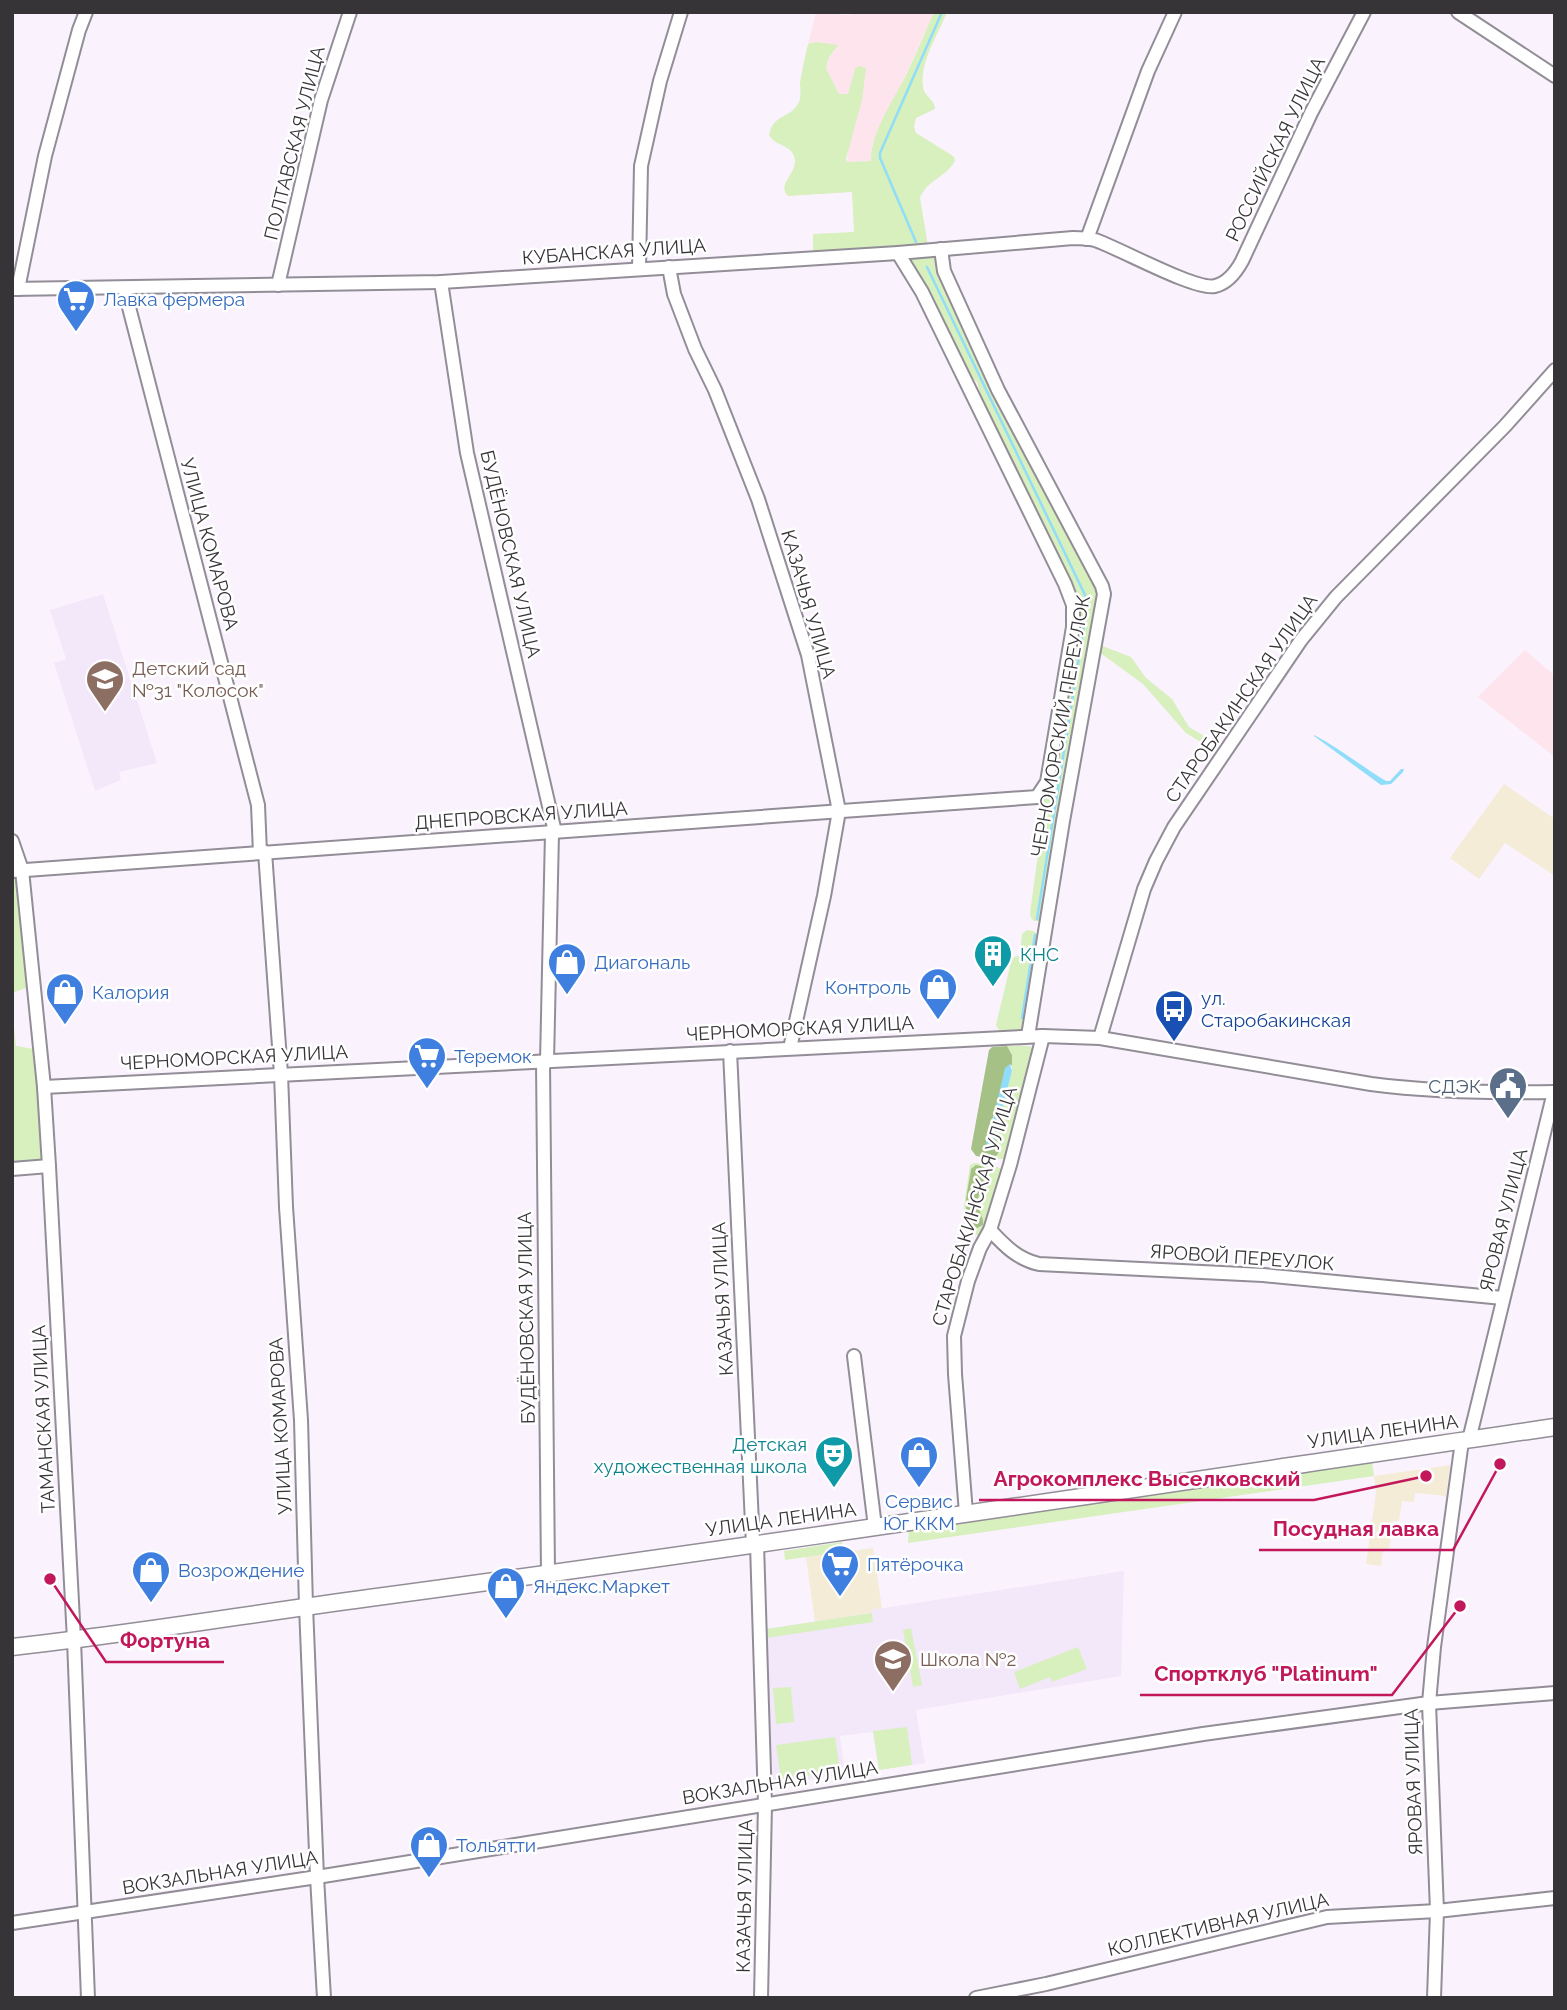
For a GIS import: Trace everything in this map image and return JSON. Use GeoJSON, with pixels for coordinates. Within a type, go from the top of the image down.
{"type":"FeatureCollection","features":[{"type":"Feature","properties":{"kind":"main road","name":"УЛИЦА ЛЕНИНА"},"geometry":{"type":"LineString","coordinates":[[12,1647],[755,1545],[1555,1427]]}},
{"type":"Feature","properties":{"kind":"street"},"geometry":{"type":"LineString","coordinates":[[15,289],[45,156],[86,12]]}},
{"type":"Feature","properties":{"kind":"street","name":"ПОЛТАВСКАЯ УЛИЦА"},"geometry":{"type":"LineString","coordinates":[[278,285],[321,100],[350,12]]}},
{"type":"Feature","properties":{"kind":"street"},"geometry":{"type":"LineString","coordinates":[[639,268],[640,166],[660,81],[681,12]]}},
{"type":"Feature","properties":{"kind":"street"},"geometry":{"type":"LineString","coordinates":[[1087,239],[1144,80],[1175,12]]}},
{"type":"Feature","properties":{"kind":"street","name":"РОССИЙСКАЯ УЛИЦА"},"geometry":{"type":"LineString","coordinates":[[1207,287],[1217,286],[1237,270],[1311,113],[1364,12]]}},
{"type":"Feature","properties":{"kind":"street"},"geometry":{"type":"LineString","coordinates":[[1458,12],[1555,76]]}},
{"type":"Feature","properties":{"kind":"street","name":"КУБАНСКАЯ УЛИЦА"},"geometry":{"type":"LineString","coordinates":[[15,289],[441,282],[898,253],[1073,238],[1105,244],[1187,281],[1207,287]]}},
{"type":"Feature","properties":{"kind":"street","name":"ЧЕРНОМОРСКИЙ ПЕРЕУЛОК"},"geometry":{"type":"LineString","coordinates":[[941,248],[944,271],[999,390],[1104,594],[1028,1036]]}},
{"type":"Feature","properties":{"kind":"street","name":"ДНЕПРОВСКАЯ УЛИЦА"},"geometry":{"type":"LineString","coordinates":[[17,870],[1033,798],[1039,795],[1047,782],[1073,627],[1073,605],[922,292],[898,253]]}},
{"type":"Feature","properties":{"kind":"street","name":"КАЗАЧЬЯ УЛИЦА"},"geometry":{"type":"LineString","coordinates":[[669,267],[674,294],[695,349],[715,390],[758,499],[808,655],[839,811],[824,896],[790,1048]]}},
{"type":"Feature","properties":{"kind":"street","name":"БУДЁНОВСКАЯ УЛИЦА"},"geometry":{"type":"LineString","coordinates":[[441,282],[460,413],[472,474],[554,833],[545,1062],[548,1574]]}},
{"type":"Feature","properties":{"kind":"street","name":"УЛИЦА КОМАРОВА"},"geometry":{"type":"LineString","coordinates":[[124,288],[258,805],[281,1074],[286,1207],[301,1420],[306,1606],[324,1998]]}},
{"type":"Feature","properties":{"kind":"street","name":"СТАРОБАКИНСКАЯ УЛИЦА"},"geometry":{"type":"LineString","coordinates":[[1100,1038],[1144,889],[1156,861],[1174,827],[1286,662],[1328,606],[1555,370]]}},
{"type":"Feature","properties":{"kind":"street","name":"ТАМАНСКАЯ УЛИЦА"},"geometry":{"type":"LineString","coordinates":[[12,841],[44,1087],[74,1640],[88,1998]]}},
{"type":"Feature","properties":{"kind":"street","name":"ЧЕРНОМОРСКАЯ УЛИЦА"},"geometry":{"type":"LineString","coordinates":[[44,1087],[1043,1036],[1100,1038],[1384,1086],[1458,1092],[1554,1092]]}},
{"type":"Feature","properties":{"kind":"street","name":"СТАРОБАКИНСКАЯ УЛИЦА"},"geometry":{"type":"LineString","coordinates":[[967,1513],[954,1374],[954,1336],[968,1281],[990,1230],[1010,1165],[1043,1036]]}},
{"type":"Feature","properties":{"kind":"street","name":"КАЗАЧЬЯ УЛИЦА"},"geometry":{"type":"LineString","coordinates":[[730,1051],[765,1804],[761,1998]]}},
{"type":"Feature","properties":{"kind":"street","name":"ЯРОВАЯ УЛИЦА"},"geometry":{"type":"LineString","coordinates":[[1434,1998],[1437,1911],[1429,1703],[1434,1647],[1466,1440],[1554,1092]]}},
{"type":"Feature","properties":{"kind":"street"},"geometry":{"type":"LineString","coordinates":[[12,1169],[49,1166]]}},
{"type":"Feature","properties":{"kind":"street","name":"ЯРОВОЙ ПЕРЕУЛОК"},"geometry":{"type":"LineString","coordinates":[[990,1230],[1010,1250],[1030,1262],[1039,1264],[1263,1275],[1503,1298]]}},
{"type":"Feature","properties":{"kind":"street"},"geometry":{"type":"LineString","coordinates":[[854,1356],[875,1527]]}},
{"type":"Feature","properties":{"kind":"street","name":"ВОКЗАЛЬНАЯ УЛИЦА"},"geometry":{"type":"LineString","coordinates":[[12,1923],[317,1877],[1202,1734],[1429,1703],[1555,1693]]}},
{"type":"Feature","properties":{"kind":"street","name":"КОЛЛЕКТИВНАЯ УЛИЦА"},"geometry":{"type":"LineString","coordinates":[[976,1998],[1327,1917],[1437,1911],[1555,1898]]}},
{"type":"Feature","properties":{"kind":"shaded area"},"geometry":{"type":"Polygon","coordinates":[[[816,12],[849,15],[855,12],[934,12],[872,145],[871,161],[847,162],[855,69],[848,94],[839,94],[826,68],[828,59],[835,50],[816,42],[808,44],[816,12]]]}},
{"type":"Feature","properties":{"kind":"shaded area","name":"Детский сад №31 \"Колосок\""},"geometry":{"type":"Polygon","coordinates":[[[103,594],[157,763],[119,772],[121,780],[95,791],[54,663],[66,659],[50,610],[103,594]]]}},
{"type":"Feature","properties":{"kind":"shaded area"},"geometry":{"type":"Polygon","coordinates":[[[1525,650],[1555,676],[1555,757],[1478,697],[1525,650]]]}},
{"type":"Feature","properties":{"kind":"shaded area"},"geometry":{"type":"Polygon","coordinates":[[[1504,784],[1555,819],[1555,876],[1505,843],[1479,879],[1450,858],[1504,784]]]}},
{"type":"Feature","properties":{"kind":"shaded area"},"geometry":{"type":"Polygon","coordinates":[[[1450,1465],[1446,1496],[1415,1493],[1414,1502],[1402,1501],[1399,1521],[1393,1521],[1389,1550],[1383,1550],[1381,1566],[1366,1564],[1376,1492],[1374,1476],[1450,1465]]]}},
{"type":"Feature","properties":{"kind":"shaded area"},"geometry":{"type":"Polygon","coordinates":[[[873,1548],[882,1608],[872,1610],[872,1613],[815,1622],[806,1557],[873,1548]]]}},
{"type":"Feature","properties":{"kind":"shaded area","name":"Школа №2"},"geometry":{"type":"Polygon","coordinates":[[[1124,1571],[1121,1676],[916,1710],[925,1763],[879,1770],[873,1732],[840,1736],[845,1774],[773,1785],[766,1629],[1124,1571]]]}},
{"type":"Feature","properties":{"kind":"green space"},"geometry":{"type":"Polygon","coordinates":[[[934,12],[947,12],[924,67],[924,89],[935,109],[916,118],[914,127],[916,133],[950,154],[955,161],[927,187],[920,198],[928,246],[813,254],[813,234],[854,232],[852,192],[788,196],[784,188],[794,166],[794,155],[769,135],[774,123],[794,109],[799,101],[808,44],[816,42],[838,45],[828,59],[826,68],[839,94],[848,94],[855,69],[859,66],[866,68],[862,100],[846,159],[847,162],[871,161],[878,130],[934,12]]]}},
{"type":"Feature","properties":{"kind":"green space"},"geometry":{"type":"Polygon","coordinates":[[[937,254],[1094,581],[1099,597],[1041,921],[1034,921],[1030,913],[1044,810],[1039,802],[1077,612],[987,417],[977,382],[964,371],[907,257],[937,254]]]}},
{"type":"Feature","properties":{"kind":"green space"},"geometry":{"type":"Polygon","coordinates":[[[1100,645],[1131,657],[1146,678],[1172,699],[1189,727],[1219,745],[1215,751],[1186,733],[1143,684],[1099,652],[1100,645]]]}},
{"type":"Feature","properties":{"kind":"green space"},"geometry":{"type":"Polygon","coordinates":[[[12,874],[15,874],[26,988],[12,993],[12,874]]]}},
{"type":"Feature","properties":{"kind":"green space"},"geometry":{"type":"Polygon","coordinates":[[[1027,930],[1039,935],[1025,1030],[1002,1031],[996,1025],[1012,958],[1020,955],[1022,934],[1027,930]]]}},
{"type":"Feature","properties":{"kind":"green space"},"geometry":{"type":"Polygon","coordinates":[[[12,1008],[16,1046],[34,1049],[42,1160],[12,1163],[12,1008]]]}},
{"type":"Feature","properties":{"kind":"green space"},"geometry":{"type":"Polygon","coordinates":[[[1007,1046],[1029,1046],[1034,1052],[1006,1159],[994,1159],[999,1146],[994,1138],[1012,1071],[1012,1055],[1007,1046]]]}},
{"type":"Feature","properties":{"kind":"green space"},"geometry":{"type":"Polygon","coordinates":[[[1007,1046],[1012,1055],[1012,1066],[1010,1064],[987,1136],[993,1144],[994,1138],[998,1142],[999,1152],[994,1159],[976,1156],[971,1149],[989,1050],[992,1047],[1007,1046]]]}},
{"type":"Feature","properties":{"kind":"green space"},"geometry":{"type":"Polygon","coordinates":[[[970,1165],[994,1165],[1003,1170],[983,1232],[979,1236],[963,1218],[970,1165]]]}},
{"type":"Feature","properties":{"kind":"green space"},"geometry":{"type":"Polygon","coordinates":[[[976,1165],[984,1167],[988,1174],[978,1199],[983,1225],[977,1228],[971,1223],[966,1209],[971,1169],[976,1165]]]}},
{"type":"Feature","properties":{"kind":"green space"},"geometry":{"type":"Polygon","coordinates":[[[1372,1462],[1374,1476],[908,1543],[909,1528],[1372,1462]]]}},
{"type":"Feature","properties":{"kind":"green space"},"geometry":{"type":"Polygon","coordinates":[[[842,1542],[843,1552],[785,1560],[784,1551],[842,1542]]]}},
{"type":"Feature","properties":{"kind":"green space"},"geometry":{"type":"Polygon","coordinates":[[[872,1613],[873,1622],[766,1638],[766,1629],[872,1613]]]}},
{"type":"Feature","properties":{"kind":"green space"},"geometry":{"type":"Polygon","coordinates":[[[911,1628],[922,1685],[913,1687],[903,1630],[911,1628]]]}},
{"type":"Feature","properties":{"kind":"green space"},"geometry":{"type":"Polygon","coordinates":[[[1078,1647],[1087,1669],[1052,1682],[1050,1677],[1020,1689],[1014,1672],[1078,1647]]]}},
{"type":"Feature","properties":{"kind":"green space"},"geometry":{"type":"Polygon","coordinates":[[[791,1687],[794,1722],[776,1724],[773,1688],[791,1687]]]}},
{"type":"Feature","properties":{"kind":"green space"},"geometry":{"type":"Polygon","coordinates":[[[907,1727],[912,1765],[879,1770],[873,1731],[907,1727]]]}},
{"type":"Feature","properties":{"kind":"green space"},"geometry":{"type":"Polygon","coordinates":[[[835,1737],[840,1771],[781,1779],[776,1745],[835,1737]]]}},
{"type":"Feature","properties":{"kind":"water"},"geometry":{"type":"Polygon","coordinates":[[[1314,735],[1386,781],[1390,781],[1401,769],[1404,769],[1403,772],[1391,784],[1381,785],[1314,735]]]}},
{"type":"Feature","properties":{"kind":"water"},"geometry":{"type":"Polygon","coordinates":[[[1010,1064],[1012,1071],[993,1144],[988,1146],[987,1136],[1005,1068],[1010,1064]]]}},
{"type":"Feature","properties":{"kind":"waterway"},"geometry":{"type":"LineString","coordinates":[[916,242],[880,153],[942,12]]}},
{"type":"Feature","properties":{"kind":"waterway"},"geometry":{"type":"LineString","coordinates":[[927,267],[1085,595],[1086,614],[1037,919]]}},
{"type":"Feature","properties":{"kind":"waterway"},"geometry":{"type":"LineString","coordinates":[[1022,1018],[1035,935]]}},
{"type":"Feature","properties":{"kind":"place","name":"Лавка фермера"},"geometry":{"type":"Point","coordinates":[76,333]}},
{"type":"Feature","properties":{"kind":"place","name":"Детский сад №31 \"Колосок\""},"geometry":{"type":"Point","coordinates":[105,713]}},
{"type":"Feature","properties":{"kind":"place","name":"КНС"},"geometry":{"type":"Point","coordinates":[993,988]}},
{"type":"Feature","properties":{"kind":"place","name":"Диагональ"},"geometry":{"type":"Point","coordinates":[567,996]}},
{"type":"Feature","properties":{"kind":"place","name":"Контроль"},"geometry":{"type":"Point","coordinates":[938,1021]}},
{"type":"Feature","properties":{"kind":"place","name":"Калория"},"geometry":{"type":"Point","coordinates":[65,1026]}},
{"type":"Feature","properties":{"kind":"place","name":"ул. Старобакинская"},"geometry":{"type":"Point","coordinates":[1174,1043]}},
{"type":"Feature","properties":{"kind":"place","name":"Теремок"},"geometry":{"type":"Point","coordinates":[427,1090]}},
{"type":"Feature","properties":{"kind":"place","name":"СДЭК"},"geometry":{"type":"Point","coordinates":[1508,1120]}},
{"type":"Feature","properties":{"kind":"place","name":"Посудная лавка"},"geometry":{"type":"Point","coordinates":[1500,1464]}},
{"type":"Feature","properties":{"kind":"place","name":"Агрокомплекс Выселковский"},"geometry":{"type":"Point","coordinates":[1426,1476]}},
{"type":"Feature","properties":{"kind":"place","name":"Детская художественная школа"},"geometry":{"type":"Point","coordinates":[834,1489]}},
{"type":"Feature","properties":{"kind":"place","name":"Сервис Юг ККМ"},"geometry":{"type":"Point","coordinates":[919,1489]}},
{"type":"Feature","properties":{"kind":"place","name":"Фортуна"},"geometry":{"type":"Point","coordinates":[50,1579]}},
{"type":"Feature","properties":{"kind":"place","name":"Пятёрочка"},"geometry":{"type":"Point","coordinates":[840,1598]}},
{"type":"Feature","properties":{"kind":"place","name":"Возрождение"},"geometry":{"type":"Point","coordinates":[151,1604]}},
{"type":"Feature","properties":{"kind":"place","name":"Спортклуб \"Platinum\""},"geometry":{"type":"Point","coordinates":[1460,1606]}},
{"type":"Feature","properties":{"kind":"place","name":"Яндекс.Маркет"},"geometry":{"type":"Point","coordinates":[506,1620]}},
{"type":"Feature","properties":{"kind":"place","name":"Школа №2"},"geometry":{"type":"Point","coordinates":[893,1693]}},
{"type":"Feature","properties":{"kind":"place","name":"Тольятти"},"geometry":{"type":"Point","coordinates":[429,1879]}}]}
